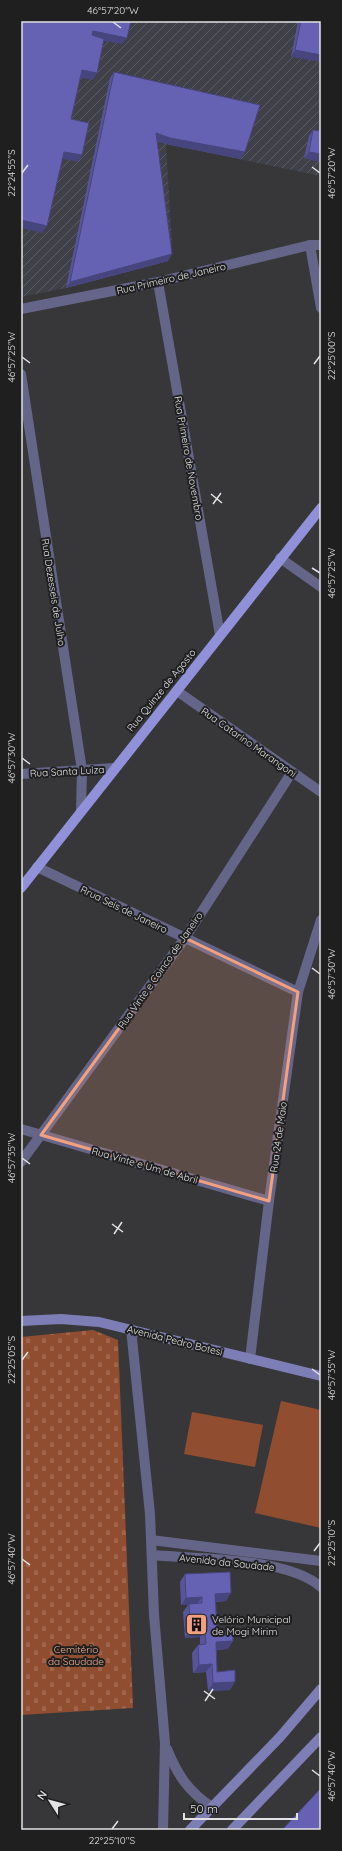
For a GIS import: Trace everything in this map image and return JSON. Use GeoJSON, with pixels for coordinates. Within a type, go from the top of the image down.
{"type":"FeatureCollection","features":[{"type":"Feature","properties":{"kind":"main road","name":"Rua Quinze de Agosto"},"geometry":{"type":"LineString","coordinates":[[21,888],[114,768],[177,691],[220,634],[321,508]]}},
{"type":"Feature","properties":{"kind":"main road","name":"Avenida Pedro Botesi"},"geometry":{"type":"LineString","coordinates":[[23,1320],[61,1319],[99,1322],[321,1376]]}},
{"type":"Feature","properties":{"kind":"main road"},"geometry":{"type":"LineString","coordinates":[[190,1830],[213,1808],[280,1737],[321,1689]]}},
{"type":"Feature","properties":{"kind":"main road"},"geometry":{"type":"LineString","coordinates":[[232,1830],[321,1737]]}},
{"type":"Feature","properties":{"kind":"street","name":"Rua Primeiro de Janeiro"},"geometry":{"type":"LineString","coordinates":[[21,309],[158,282],[310,246],[321,245]]}},
{"type":"Feature","properties":{"kind":"street"},"geometry":{"type":"LineString","coordinates":[[310,246],[321,308]]}},
{"type":"Feature","properties":{"kind":"street","name":"Rua Primeiro de Novembro"},"geometry":{"type":"LineString","coordinates":[[158,282],[220,634]]}},
{"type":"Feature","properties":{"kind":"street","name":"Rua Dezesseis de Julho"},"geometry":{"type":"LineString","coordinates":[[21,374],[82,770],[81,811]]}},
{"type":"Feature","properties":{"kind":"street"},"geometry":{"type":"LineString","coordinates":[[280,558],[321,587]]}},
{"type":"Feature","properties":{"kind":"street","name":"Rua Catarino Marangoni"},"geometry":{"type":"LineString","coordinates":[[177,691],[321,792]]}},
{"type":"Feature","properties":{"kind":"street","name":"Rua Santa Luiza"},"geometry":{"type":"LineString","coordinates":[[21,774],[114,768]]}},
{"type":"Feature","properties":{"kind":"street","name":"Rua Vinte e Coinco de Janeiro"},"geometry":{"type":"LineString","coordinates":[[21,1162],[185,938],[292,772]]}},
{"type":"Feature","properties":{"kind":"street","name":"Rrua Seis de Janeiro"},"geometry":{"type":"LineString","coordinates":[[37,867],[298,992]]}},
{"type":"Feature","properties":{"kind":"street","name":"Rua 24 de Maio"},"geometry":{"type":"LineString","coordinates":[[250,1359],[269,1201],[298,992],[321,920]]}},
{"type":"Feature","properties":{"kind":"street","name":"Rua Vinte e Um de Abril"},"geometry":{"type":"LineString","coordinates":[[21,1129],[269,1201]]}},
{"type":"Feature","properties":{"kind":"street"},"geometry":{"type":"LineString","coordinates":[[131,1329],[151,1540],[154,1614],[165,1743],[163,1830]]}},
{"type":"Feature","properties":{"kind":"street","name":"Avenida da Saudade"},"geometry":{"type":"LineString","coordinates":[[151,1540],[321,1561]]}},
{"type":"Feature","properties":{"kind":"street","name":"Avenida da Saudade"},"geometry":{"type":"LineString","coordinates":[[152,1555],[273,1565],[300,1574],[321,1587]]}},
{"type":"Feature","properties":{"kind":"street"},"geometry":{"type":"LineString","coordinates":[[165,1743],[174,1767],[184,1783],[199,1798],[213,1808]]}},
{"type":"Feature","properties":{"kind":"highlighted area"},"geometry":{"type":"Polygon","coordinates":[[[185,938],[298,992],[269,1201],[41,1135],[185,938]]]}},
{"type":"Feature","properties":{"kind":"shaded area"},"geometry":{"type":"Polygon","coordinates":[[[21,21],[321,21],[321,176],[166,144],[172,245],[168,261],[66,288],[21,297],[21,21]]]}},
{"type":"Feature","properties":{"kind":"green space","name":"Cemitério da Saudade"},"geometry":{"type":"Polygon","coordinates":[[[93,1330],[118,1340],[133,1708],[21,1715],[21,1337],[93,1330]]]}},
{"type":"Feature","properties":{"kind":"green space"},"geometry":{"type":"Polygon","coordinates":[[[281,1401],[321,1410],[321,1528],[255,1513],[281,1401]]]}},
{"type":"Feature","properties":{"kind":"green space"},"geometry":{"type":"Polygon","coordinates":[[[192,1412],[263,1425],[255,1467],[184,1454],[192,1412]]]}},
{"type":"Feature","properties":{"kind":"building"},"geometry":{"type":"Polygon","coordinates":[[[21,21],[131,21],[127,38],[93,31],[92,35],[104,39],[97,73],[82,70],[71,119],[89,123],[82,155],[64,152],[47,226],[21,220],[21,21]]]}},
{"type":"Feature","properties":{"kind":"building"},"geometry":{"type":"Polygon","coordinates":[[[301,21],[321,21],[321,55],[295,50],[301,21]]]}},
{"type":"Feature","properties":{"kind":"building"},"geometry":{"type":"Polygon","coordinates":[[[114,72],[260,105],[245,152],[170,138],[156,133],[172,254],[70,282],[114,72]]]}},
{"type":"Feature","properties":{"kind":"building"},"geometry":{"type":"Polygon","coordinates":[[[313,130],[321,131],[321,154],[309,152],[313,130]]]}},
{"type":"Feature","properties":{"kind":"building"},"geometry":{"type":"Polygon","coordinates":[[[230,1572],[231,1593],[215,1594],[217,1631],[233,1630],[233,1641],[216,1642],[217,1672],[235,1670],[235,1682],[213,1683],[212,1664],[199,1665],[198,1645],[206,1644],[205,1629],[190,1630],[189,1604],[202,1603],[202,1597],[186,1598],[185,1574],[230,1572]]]}},
{"type":"Feature","properties":{"kind":"building"},"geometry":{"type":"Polygon","coordinates":[[[321,1788],[321,1830],[282,1830],[321,1788]]]}},
{"type":"Feature","properties":{"kind":"place","name":"Velório Municipal de Mogi Mirim"},"geometry":{"type":"Point","coordinates":[197,1625]}}]}
